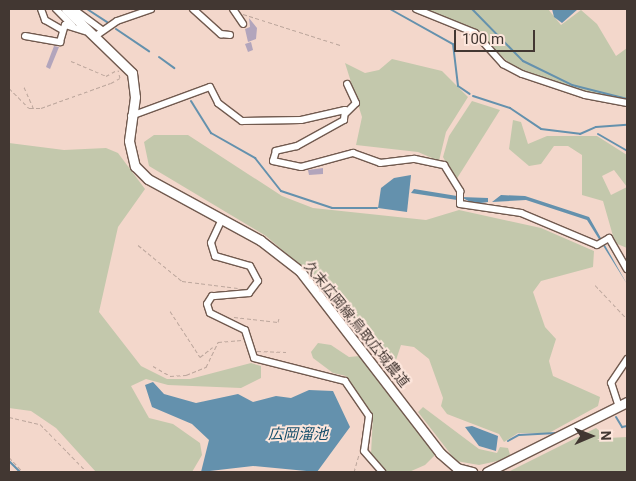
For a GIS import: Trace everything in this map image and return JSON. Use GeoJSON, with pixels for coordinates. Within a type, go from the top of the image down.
{"type":"FeatureCollection","features":[{"type":"Feature","properties":{"kind":"street"},"geometry":{"type":"LineString","coordinates":[[41,9],[45,20],[62,30]]}},
{"type":"Feature","properties":{"kind":"street"},"geometry":{"type":"LineString","coordinates":[[25,36],[62,41],[62,30],[75,16],[56,9]]}},
{"type":"Feature","properties":{"kind":"street","name":"久末広岡線;鳥取広域農道"},"geometry":{"type":"LineString","coordinates":[[66,9],[97,33],[132,73],[131,116],[128,140],[135,166],[148,180],[260,240],[300,271],[440,453],[457,468],[472,472]]}},
{"type":"Feature","properties":{"kind":"street"},"geometry":{"type":"LineString","coordinates":[[97,33],[152,9]]}},
{"type":"Feature","properties":{"kind":"street"},"geometry":{"type":"LineString","coordinates":[[193,9],[221,34],[230,35]]}},
{"type":"Feature","properties":{"kind":"street"},"geometry":{"type":"LineString","coordinates":[[232,9],[238,14],[243,24]]}},
{"type":"Feature","properties":{"kind":"street"},"geometry":{"type":"LineString","coordinates":[[416,9],[475,33],[503,64],[522,74],[585,96],[627,103]]}},
{"type":"Feature","properties":{"kind":"street"},"geometry":{"type":"LineString","coordinates":[[347,84],[356,103],[346,113],[344,120],[297,146],[276,151],[273,161],[301,167],[353,153],[380,163],[415,159],[444,165],[460,191],[460,204],[521,213],[597,245],[609,238],[627,269]]}},
{"type":"Feature","properties":{"kind":"street"},"geometry":{"type":"LineString","coordinates":[[131,116],[210,88],[218,103],[242,121],[301,120],[342,110],[346,113]]}},
{"type":"Feature","properties":{"kind":"street"},"geometry":{"type":"LineString","coordinates":[[222,219],[211,243],[213,252],[219,260],[256,270],[255,287],[244,294],[220,293],[208,304],[215,318],[245,330],[254,358],[345,381],[369,416],[364,451],[382,472]]}},
{"type":"Feature","properties":{"kind":"street"},"geometry":{"type":"LineString","coordinates":[[618,407],[612,379],[627,359]]}},
{"type":"Feature","properties":{"kind":"street"},"geometry":{"type":"LineString","coordinates":[[487,472],[627,402]]}},
{"type":"Feature","properties":{"kind":"path"},"geometry":{"type":"LineString","coordinates":[[238,14],[340,45]]}},
{"type":"Feature","properties":{"kind":"path"},"geometry":{"type":"LineString","coordinates":[[71,61],[106,76],[118,69]]}},
{"type":"Feature","properties":{"kind":"path"},"geometry":{"type":"LineString","coordinates":[[34,109],[111,83],[120,78],[114,63]]}},
{"type":"Feature","properties":{"kind":"path"},"geometry":{"type":"LineString","coordinates":[[24,87],[34,109]]}},
{"type":"Feature","properties":{"kind":"path"},"geometry":{"type":"LineString","coordinates":[[9,88],[34,109]]}},
{"type":"Feature","properties":{"kind":"path"},"geometry":{"type":"LineString","coordinates":[[138,245],[182,281],[232,286],[244,294]]}},
{"type":"Feature","properties":{"kind":"path"},"geometry":{"type":"LineString","coordinates":[[595,285],[627,319]]}},
{"type":"Feature","properties":{"kind":"path"},"geometry":{"type":"LineString","coordinates":[[170,311],[200,357],[221,341],[247,340],[259,352],[286,352]]}},
{"type":"Feature","properties":{"kind":"path"},"geometry":{"type":"LineString","coordinates":[[229,317],[278,322],[279,318]]}},
{"type":"Feature","properties":{"kind":"path"},"geometry":{"type":"LineString","coordinates":[[153,366],[170,376],[186,375],[206,367],[214,346]]}},
{"type":"Feature","properties":{"kind":"path"},"geometry":{"type":"LineString","coordinates":[[9,418],[40,424],[87,472]]}},
{"type":"Feature","properties":{"kind":"path"},"geometry":{"type":"LineString","coordinates":[[354,472],[357,457],[364,451]]}},
{"type":"Feature","properties":{"kind":"path"},"geometry":{"type":"LineString","coordinates":[[9,458],[23,472]]}},
{"type":"Feature","properties":{"kind":"green space"},"geometry":{"type":"Polygon","coordinates":[[[420,9],[548,9],[561,25],[581,10],[597,24],[616,56],[627,48],[627,99],[582,91],[512,66],[473,28],[420,9]]]}},
{"type":"Feature","properties":{"kind":"green space"},"geometry":{"type":"Polygon","coordinates":[[[392,59],[442,71],[468,97],[446,132],[439,161],[418,152],[356,145],[362,117],[345,63],[365,73],[379,70],[392,59]]]}},
{"type":"Feature","properties":{"kind":"green space"},"geometry":{"type":"Polygon","coordinates":[[[472,101],[500,110],[456,180],[443,157],[449,136],[472,101]]]}},
{"type":"Feature","properties":{"kind":"green space"},"geometry":{"type":"Polygon","coordinates":[[[513,120],[521,122],[528,144],[547,136],[597,136],[627,155],[627,187],[627,248],[615,243],[603,201],[582,195],[582,155],[568,146],[554,146],[541,164],[529,166],[509,149],[513,120]],[[614,170],[602,176],[611,195],[627,187],[614,170]]]}},
{"type":"Feature","properties":{"kind":"green space"},"geometry":{"type":"Polygon","coordinates":[[[154,135],[188,135],[282,196],[313,208],[426,220],[459,210],[541,228],[594,251],[593,267],[541,281],[533,292],[545,327],[556,339],[549,361],[553,376],[600,397],[598,406],[549,433],[518,433],[504,442],[499,434],[447,414],[441,406],[443,398],[429,359],[414,347],[401,345],[391,375],[333,294],[266,236],[149,166],[144,142],[154,135]]]}},
{"type":"Feature","properties":{"kind":"green space"},"geometry":{"type":"Polygon","coordinates":[[[9,143],[64,150],[106,148],[118,153],[145,189],[118,227],[99,312],[141,366],[167,379],[190,379],[251,363],[261,366],[261,378],[241,388],[168,385],[146,379],[131,386],[149,418],[173,424],[200,443],[202,455],[192,472],[96,472],[56,428],[31,411],[9,408],[9,143]]]}},
{"type":"Feature","properties":{"kind":"green space"},"geometry":{"type":"Polygon","coordinates":[[[318,343],[331,345],[349,357],[360,356],[436,454],[425,465],[409,472],[386,472],[371,454],[373,415],[346,376],[333,373],[313,358],[311,352],[318,343]]]}},
{"type":"Feature","properties":{"kind":"green space"},"geometry":{"type":"Polygon","coordinates":[[[423,407],[479,449],[497,453],[500,447],[508,448],[511,458],[479,465],[456,461],[418,412],[423,407]]]}},
{"type":"Feature","properties":{"kind":"green space"},"geometry":{"type":"Polygon","coordinates":[[[596,428],[608,438],[627,437],[627,472],[508,472],[596,428]]]}},
{"type":"Feature","properties":{"kind":"water"},"geometry":{"type":"Polygon","coordinates":[[[552,9],[578,9],[562,23],[554,17],[552,9]]]}},
{"type":"Feature","properties":{"kind":"water"},"geometry":{"type":"Polygon","coordinates":[[[411,175],[407,212],[378,208],[381,188],[394,178],[411,175]]]}},
{"type":"Feature","properties":{"kind":"water"},"geometry":{"type":"Polygon","coordinates":[[[414,189],[457,196],[457,200],[411,193],[414,189]]]}},
{"type":"Feature","properties":{"kind":"water"},"geometry":{"type":"Polygon","coordinates":[[[501,195],[525,196],[589,217],[627,284],[587,220],[526,200],[492,202],[501,195]]]}},
{"type":"Feature","properties":{"kind":"water"},"geometry":{"type":"Polygon","coordinates":[[[461,197],[488,198],[488,202],[474,204],[461,197]]]}},
{"type":"Feature","properties":{"kind":"water","name":"広岡溜池"},"geometry":{"type":"Polygon","coordinates":[[[153,382],[164,394],[196,403],[238,394],[253,402],[276,396],[291,398],[309,390],[333,391],[350,427],[317,472],[253,466],[201,472],[209,440],[192,424],[152,407],[145,385],[153,382]]]}},
{"type":"Feature","properties":{"kind":"water"},"geometry":{"type":"Polygon","coordinates":[[[472,426],[498,436],[496,451],[479,446],[465,427],[472,426]]]}},
{"type":"Feature","properties":{"kind":"building"},"geometry":{"type":"Polygon","coordinates":[[[249,18],[257,28],[256,39],[248,42],[245,29],[250,27],[249,18]]]}},
{"type":"Feature","properties":{"kind":"building"},"geometry":{"type":"Polygon","coordinates":[[[251,42],[253,50],[248,52],[245,44],[251,42]]]}},
{"type":"Feature","properties":{"kind":"building"},"geometry":{"type":"Polygon","coordinates":[[[54,46],[59,47],[50,69],[46,67],[54,46]]]}},
{"type":"Feature","properties":{"kind":"building"},"geometry":{"type":"Polygon","coordinates":[[[323,168],[323,174],[309,175],[308,170],[323,168]]]}},
{"type":"Feature","properties":{"kind":"waterway"},"geometry":{"type":"LineString","coordinates":[[87,9],[107,22]]}},
{"type":"Feature","properties":{"kind":"waterway"},"geometry":{"type":"LineString","coordinates":[[390,9],[453,44],[458,86],[470,94]]}},
{"type":"Feature","properties":{"kind":"waterway"},"geometry":{"type":"LineString","coordinates":[[472,9],[523,61],[572,85],[627,99]]}},
{"type":"Feature","properties":{"kind":"waterway"},"geometry":{"type":"LineString","coordinates":[[116,29],[149,51]]}},
{"type":"Feature","properties":{"kind":"waterway"},"geometry":{"type":"LineString","coordinates":[[159,57],[174,68]]}},
{"type":"Feature","properties":{"kind":"waterway"},"geometry":{"type":"LineString","coordinates":[[473,96],[510,108],[541,129],[580,134],[596,127],[627,125]]}},
{"type":"Feature","properties":{"kind":"waterway"},"geometry":{"type":"LineString","coordinates":[[191,101],[211,133],[255,158],[281,191],[332,208],[377,208]]}},
{"type":"Feature","properties":{"kind":"waterway"},"geometry":{"type":"LineString","coordinates":[[598,134],[627,151]]}},
{"type":"Feature","properties":{"kind":"waterway"},"geometry":{"type":"LineString","coordinates":[[616,417],[622,427],[627,426]]}},
{"type":"Feature","properties":{"kind":"waterway"},"geometry":{"type":"LineString","coordinates":[[508,441],[519,435],[556,433]]}},
{"type":"Feature","properties":{"kind":"waterway"},"geometry":{"type":"LineString","coordinates":[[9,461],[20,472]]}}]}
